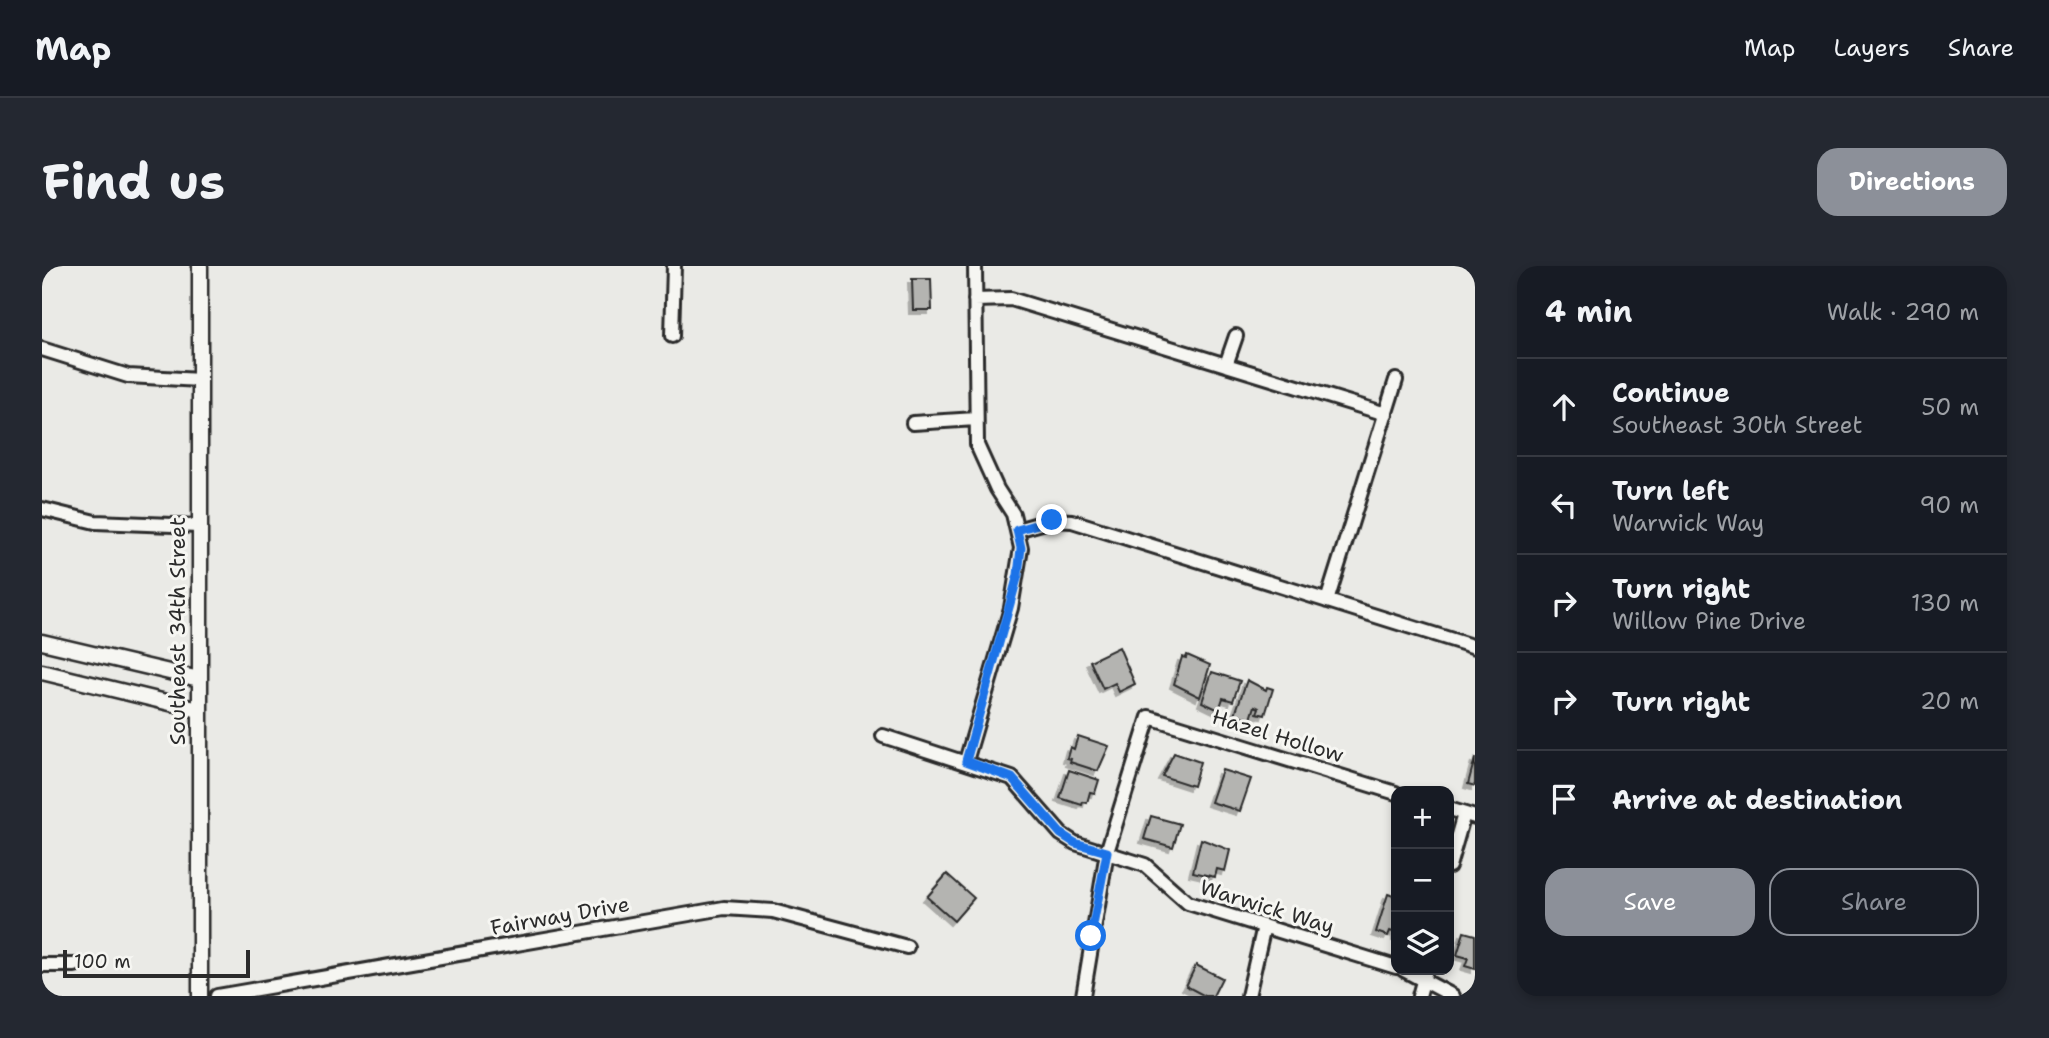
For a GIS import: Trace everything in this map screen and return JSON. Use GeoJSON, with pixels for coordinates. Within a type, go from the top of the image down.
{"type":"FeatureCollection","features":[{"type":"Feature","properties":{"kind":"street","name":"Southeast 34th Street"},"geometry":{"type":"LineString","coordinates":[[200,266],[200,996]]}},
{"type":"Feature","properties":{"kind":"street"},"geometry":{"type":"LineString","coordinates":[[672,336],[674,266]]}},
{"type":"Feature","properties":{"kind":"street"},"geometry":{"type":"LineString","coordinates":[[966,761],[1018,575],[1021,548],[1013,514],[997,489],[977,445],[975,266]]}},
{"type":"Feature","properties":{"kind":"street"},"geometry":{"type":"LineString","coordinates":[[975,300],[1011,299],[1385,414]]}},
{"type":"Feature","properties":{"kind":"street"},"geometry":{"type":"LineString","coordinates":[[1226,365],[1236,335]]}},
{"type":"Feature","properties":{"kind":"street"},"geometry":{"type":"LineString","coordinates":[[42,349],[128,376],[200,380]]}},
{"type":"Feature","properties":{"kind":"street"},"geometry":{"type":"LineString","coordinates":[[1327,601],[1396,380]]}},
{"type":"Feature","properties":{"kind":"street"},"geometry":{"type":"LineString","coordinates":[[913,423],[976,419]]}},
{"type":"Feature","properties":{"kind":"street"},"geometry":{"type":"LineString","coordinates":[[42,509],[95,522],[199,526]]}},
{"type":"Feature","properties":{"kind":"street"},"geometry":{"type":"LineString","coordinates":[[1017,530],[1052,520],[1072,522],[1475,647]]}},
{"type":"Feature","properties":{"kind":"street"},"geometry":{"type":"LineString","coordinates":[[42,642],[199,680]]}},
{"type":"Feature","properties":{"kind":"street"},"geometry":{"type":"LineString","coordinates":[[42,672],[199,710]]}},
{"type":"Feature","properties":{"kind":"street","name":"Hazel Hollow"},"geometry":{"type":"LineString","coordinates":[[1107,852],[1149,717],[1391,791]]}},
{"type":"Feature","properties":{"kind":"street","name":"Warwick Way"},"geometry":{"type":"LineString","coordinates":[[883,736],[1012,778],[1061,834],[1075,843],[1145,865],[1188,903],[1391,965]]}},
{"type":"Feature","properties":{"kind":"street"},"geometry":{"type":"LineString","coordinates":[[1454,854],[1470,815]]}},
{"type":"Feature","properties":{"kind":"street"},"geometry":{"type":"LineString","coordinates":[[1083,996],[1107,852]]}},
{"type":"Feature","properties":{"kind":"street","name":"Fairway Drive"},"geometry":{"type":"LineString","coordinates":[[217,996],[724,908],[773,911],[907,947]]}},
{"type":"Feature","properties":{"kind":"street"},"geometry":{"type":"LineString","coordinates":[[1248,996],[1264,926]]}},
{"type":"Feature","properties":{"kind":"street"},"geometry":{"type":"LineString","coordinates":[[42,965],[75,965]]}},
{"type":"Feature","properties":{"kind":"street"},"geometry":{"type":"LineString","coordinates":[[1419,996],[1424,975]]}},
{"type":"Feature","properties":{"kind":"street"},"geometry":{"type":"LineString","coordinates":[[1425,975],[1453,996]]}},
{"type":"Feature","properties":{"kind":"building"},"geometry":{"type":"Polygon","coordinates":[[[912,279],[931,279],[932,310],[913,310],[912,279]]]}},
{"type":"Feature","properties":{"kind":"building"},"geometry":{"type":"Polygon","coordinates":[[[1119,647],[1135,684],[1119,692],[1115,683],[1103,689],[1090,661],[1119,647]]]}},
{"type":"Feature","properties":{"kind":"building"},"geometry":{"type":"Polygon","coordinates":[[[1187,655],[1210,665],[1200,697],[1174,684],[1182,657],[1186,658],[1187,655]]]}},
{"type":"Feature","properties":{"kind":"building"},"geometry":{"type":"Polygon","coordinates":[[[1212,672],[1240,681],[1233,701],[1223,698],[1219,710],[1202,702],[1212,672]]]}},
{"type":"Feature","properties":{"kind":"building"},"geometry":{"type":"Polygon","coordinates":[[[1247,680],[1266,690],[1267,687],[1273,689],[1265,715],[1257,713],[1259,708],[1255,706],[1251,719],[1235,714],[1247,680]]]}},
{"type":"Feature","properties":{"kind":"building"},"geometry":{"type":"Polygon","coordinates":[[[1078,736],[1109,746],[1098,771],[1070,762],[1071,759],[1067,758],[1070,747],[1074,749],[1078,736]]]}},
{"type":"Feature","properties":{"kind":"building"},"geometry":{"type":"Polygon","coordinates":[[[1174,753],[1200,762],[1193,786],[1162,776],[1174,753]]]}},
{"type":"Feature","properties":{"kind":"building"},"geometry":{"type":"Polygon","coordinates":[[[1475,758],[1475,786],[1468,784],[1475,758]]]}},
{"type":"Feature","properties":{"kind":"building"},"geometry":{"type":"Polygon","coordinates":[[[1069,770],[1099,780],[1095,793],[1090,792],[1087,803],[1083,802],[1082,805],[1060,798],[1069,770]]]}},
{"type":"Feature","properties":{"kind":"building"},"geometry":{"type":"Polygon","coordinates":[[[1222,770],[1251,779],[1240,811],[1211,802],[1222,770]]]}},
{"type":"Feature","properties":{"kind":"building"},"geometry":{"type":"Polygon","coordinates":[[[1151,816],[1180,824],[1173,847],[1144,839],[1151,816]]]}},
{"type":"Feature","properties":{"kind":"building"},"geometry":{"type":"Polygon","coordinates":[[[1201,839],[1230,850],[1225,871],[1217,869],[1215,877],[1193,872],[1201,839]]]}},
{"type":"Feature","properties":{"kind":"building"},"geometry":{"type":"Polygon","coordinates":[[[947,874],[974,898],[954,921],[927,897],[947,874]]]}},
{"type":"Feature","properties":{"kind":"building"},"geometry":{"type":"Polygon","coordinates":[[[1388,894],[1391,895],[1391,931],[1388,936],[1376,932],[1388,894]]]}},
{"type":"Feature","properties":{"kind":"building"},"geometry":{"type":"Polygon","coordinates":[[[1464,932],[1475,935],[1475,969],[1465,966],[1468,958],[1457,955],[1464,932]]]}},
{"type":"Feature","properties":{"kind":"building"},"geometry":{"type":"Polygon","coordinates":[[[1196,965],[1222,978],[1213,996],[1205,996],[1186,986],[1196,965]]]}},
{"type":"Feature","properties":{"kind":"route"},"geometry":{"type":"LineString","coordinates":[[1052,520],[1017,530],[1021,548],[1011,608],[966,761],[1012,778],[1061,834],[1075,843],[1107,852],[1091,936]]}}]}
